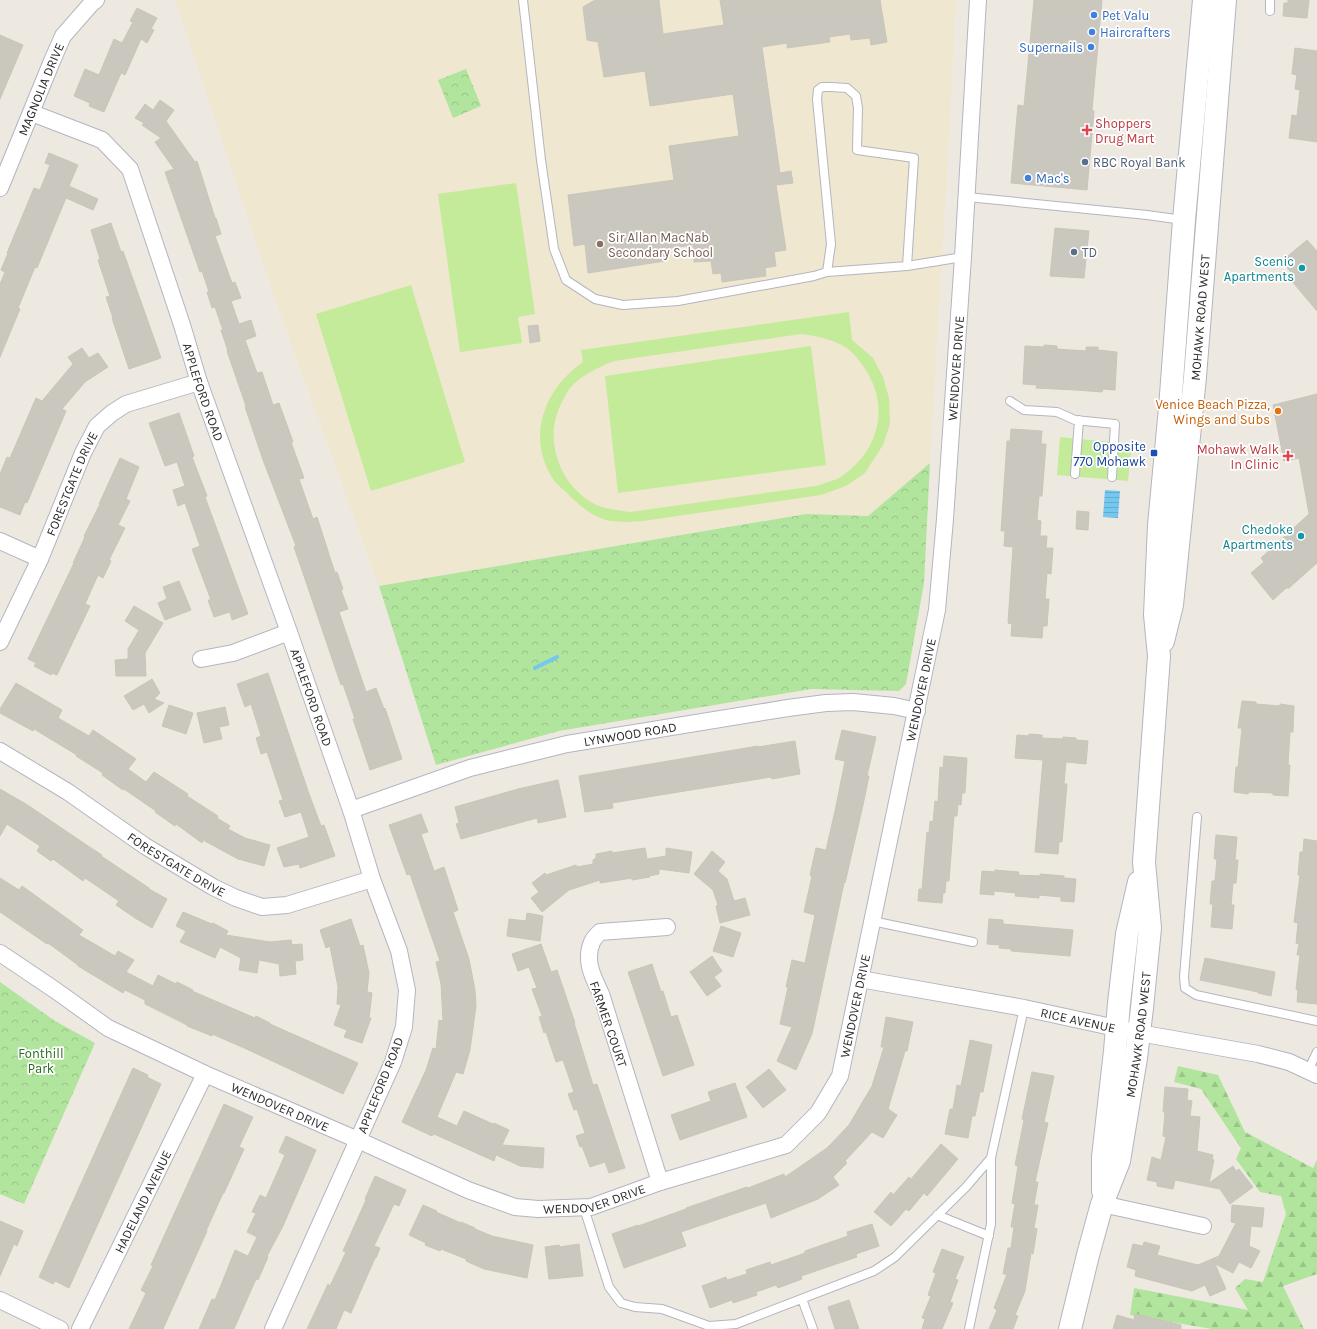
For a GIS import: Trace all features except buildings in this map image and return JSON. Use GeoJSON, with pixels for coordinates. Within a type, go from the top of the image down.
{"type":"FeatureCollection","features":[{"type":"Feature","properties":{"kind":"main road","name":"MOHAWK ROAD WEST"},"geometry":{"type":"LineString","coordinates":[[1102,1204],[1103,1157],[1127,934],[1144,862],[1159,656],[1155,615],[1159,525],[1173,382],[1184,220],[1204,0]]}},
{"type":"Feature","properties":{"kind":"main road","name":"MOHAWK ROAD WEST"},"geometry":{"type":"LineString","coordinates":[[1159,656],[1172,605],[1195,377],[1225,0]]}},
{"type":"Feature","properties":{"kind":"main road"},"geometry":{"type":"LineString","coordinates":[[1184,220],[1205,253]]}},
{"type":"Feature","properties":{"kind":"main road","name":"MOHAWK ROAD WEST"},"geometry":{"type":"LineString","coordinates":[[1070,1329],[1102,1204],[1119,1161],[1133,1081],[1150,928],[1144,862]]}},
{"type":"Feature","properties":{"kind":"street","name":"MAGNOLIA DRIVE"},"geometry":{"type":"LineString","coordinates":[[0,188],[63,36],[96,0]]}},
{"type":"Feature","properties":{"kind":"street","name":"WENDOVER DRIVE"},"geometry":{"type":"LineString","coordinates":[[0,953],[108,1028],[206,1074],[468,1190],[516,1207],[538,1209],[591,1207],[660,1182],[786,1145],[818,1113],[840,1076],[937,610],[945,519],[963,257],[978,0]]}},
{"type":"Feature","properties":{"kind":"street","name":"APPLEFORD ROAD"},"geometry":{"type":"LineString","coordinates":[[32,112],[102,140],[130,169],[180,318],[199,382],[289,632],[351,810],[372,879],[399,951],[407,990],[404,1027],[393,1062],[272,1329]]}},
{"type":"Feature","properties":{"kind":"street","name":"FORESTGATE DRIVE"},"geometry":{"type":"LineString","coordinates":[[0,642],[40,559],[83,453],[97,426],[112,413],[126,404],[199,382]]}},
{"type":"Feature","properties":{"kind":"street"},"geometry":{"type":"LineString","coordinates":[[0,541],[40,559]]}},
{"type":"Feature","properties":{"kind":"street"},"geometry":{"type":"LineString","coordinates":[[201,659],[233,653],[289,632]]}},
{"type":"Feature","properties":{"kind":"street","name":"LYNWOOD ROAD"},"geometry":{"type":"LineString","coordinates":[[351,810],[470,768],[567,744],[826,703],[860,702],[894,706],[917,711]]}},
{"type":"Feature","properties":{"kind":"street","name":"FORESTGATE DRIVE"},"geometry":{"type":"LineString","coordinates":[[0,751],[68,792],[145,846],[213,887],[236,898],[262,906],[287,906],[372,879]]}},
{"type":"Feature","properties":{"kind":"street","name":"FARMER COURT"},"geometry":{"type":"LineString","coordinates":[[660,1182],[601,994],[589,966],[589,955],[592,942],[600,932],[668,927]]}},
{"type":"Feature","properties":{"kind":"street","name":"RICE AVENUE"},"geometry":{"type":"LineString","coordinates":[[860,979],[1024,1008],[1116,1029],[1258,1054],[1289,1062],[1312,1073]]}},
{"type":"Feature","properties":{"kind":"street","name":"HADELAND AVENUE"},"geometry":{"type":"LineString","coordinates":[[80,1329],[206,1074]]}},
{"type":"Feature","properties":{"kind":"street"},"geometry":{"type":"LineString","coordinates":[[1102,1204],[1202,1226]]}},
{"type":"Feature","properties":{"kind":"street"},"geometry":{"type":"LineString","coordinates":[[0,1300],[60,1329]]}},
{"type":"Feature","properties":{"kind":"lane"},"geometry":{"type":"LineString","coordinates":[[523,0],[540,154],[554,249],[566,280],[595,299],[623,305],[678,301],[814,276],[828,272],[907,266],[963,257]]}},
{"type":"Feature","properties":{"kind":"lane"},"geometry":{"type":"LineString","coordinates":[[1270,0],[1270,11]]}},
{"type":"Feature","properties":{"kind":"lane"},"geometry":{"type":"LineString","coordinates":[[828,272],[831,244],[817,99],[818,90],[822,87],[847,88],[856,96],[858,108],[857,150],[914,158],[907,266]]}},
{"type":"Feature","properties":{"kind":"lane"},"geometry":{"type":"LineString","coordinates":[[967,197],[1184,220]]}},
{"type":"Feature","properties":{"kind":"lane"},"geometry":{"type":"LineString","coordinates":[[1010,401],[1024,410],[1057,412],[1075,420],[1115,424],[1112,477]]}},
{"type":"Feature","properties":{"kind":"lane"},"geometry":{"type":"LineString","coordinates":[[1075,474],[1079,420]]}},
{"type":"Feature","properties":{"kind":"lane"},"geometry":{"type":"LineString","coordinates":[[1159,525],[1182,506],[1163,483]]}},
{"type":"Feature","properties":{"kind":"lane"},"geometry":{"type":"LineString","coordinates":[[1197,817],[1184,977],[1185,988],[1196,995],[1317,1021]]}},
{"type":"Feature","properties":{"kind":"lane"},"geometry":{"type":"LineString","coordinates":[[872,921],[973,942]]}},
{"type":"Feature","properties":{"kind":"lane"},"geometry":{"type":"LineString","coordinates":[[969,1329],[991,1224],[991,1158],[1024,1008]]}},
{"type":"Feature","properties":{"kind":"lane"},"geometry":{"type":"LineString","coordinates":[[1312,1073],[1317,1052]]}},
{"type":"Feature","properties":{"kind":"lane"},"geometry":{"type":"LineString","coordinates":[[584,1208],[609,1287],[621,1303],[635,1307],[662,1309],[709,1326],[736,1324],[874,1271],[895,1257],[966,1187],[991,1158]]}},
{"type":"Feature","properties":{"kind":"lane"},"geometry":{"type":"LineString","coordinates":[[937,1215],[989,1236]]}},
{"type":"Feature","properties":{"kind":"lane"},"geometry":{"type":"LineString","coordinates":[[802,1299],[813,1329]]}},
{"type":"Feature","properties":{"kind":"shaded area","name":"Sir Allan MacNab Secondary School"},"geometry":{"type":"Polygon","coordinates":[[[175,0],[956,0],[930,463],[868,516],[806,514],[379,586],[274,296],[175,0]]]}},
{"type":"Feature","properties":{"kind":"green space"},"geometry":{"type":"Polygon","coordinates":[[[466,69],[481,106],[453,118],[438,80],[466,69]]]}},
{"type":"Feature","properties":{"kind":"green space"},"geometry":{"type":"Polygon","coordinates":[[[516,183],[535,314],[518,317],[522,343],[460,352],[438,194],[516,183]]]}},
{"type":"Feature","properties":{"kind":"green space"},"geometry":{"type":"Polygon","coordinates":[[[411,285],[465,462],[371,491],[316,314],[411,285]]]}},
{"type":"Feature","properties":{"kind":"green space"},"geometry":{"type":"Polygon","coordinates":[[[849,312],[852,340],[873,358],[883,377],[889,398],[890,424],[883,445],[865,473],[846,486],[821,495],[643,521],[622,522],[607,520],[593,515],[584,509],[556,483],[545,463],[541,447],[540,431],[543,415],[549,400],[569,373],[583,362],[581,350],[849,312]],[[801,334],[614,361],[590,372],[575,383],[569,390],[556,417],[554,444],[562,470],[569,482],[578,492],[594,504],[614,510],[630,512],[816,486],[839,478],[854,466],[864,455],[871,443],[876,429],[878,401],[874,386],[867,372],[852,352],[835,342],[824,338],[801,334]]]}},
{"type":"Feature","properties":{"kind":"green space"},"geometry":{"type":"Polygon","coordinates":[[[811,346],[826,465],[618,493],[605,376],[811,346]]]}},
{"type":"Feature","properties":{"kind":"green space"},"geometry":{"type":"Polygon","coordinates":[[[1060,437],[1132,444],[1128,481],[1057,475],[1060,437]]]}},
{"type":"Feature","properties":{"kind":"green space"},"geometry":{"type":"Polygon","coordinates":[[[930,463],[924,583],[906,684],[899,691],[811,689],[559,731],[436,765],[379,586],[806,514],[868,516],[930,463]]]}},
{"type":"Feature","properties":{"kind":"green space","name":"Fonthill Park"},"geometry":{"type":"Polygon","coordinates":[[[0,982],[55,1021],[95,1043],[24,1204],[0,1194],[0,982]]]}},
{"type":"Feature","properties":{"kind":"green space"},"geometry":{"type":"Polygon","coordinates":[[[1178,1066],[1218,1075],[1245,1132],[1313,1168],[1317,1160],[1317,1274],[1283,1286],[1304,1329],[1212,1329],[1130,1315],[1134,1288],[1248,1310],[1235,1288],[1245,1279],[1263,1282],[1286,1214],[1281,1196],[1260,1192],[1236,1159],[1241,1148],[1201,1089],[1174,1082],[1178,1066]]]}},
{"type":"Feature","properties":{"kind":"water"},"geometry":{"type":"Polygon","coordinates":[[[1105,490],[1120,491],[1118,518],[1103,517],[1105,490]]]}},
{"type":"Feature","properties":{"kind":"waterway"},"geometry":{"type":"LineString","coordinates":[[535,668],[557,657]]}},
{"type":"Feature","properties":{"kind":"place","name":"Pet Valu"},"geometry":{"type":"Point","coordinates":[1094,15]}},
{"type":"Feature","properties":{"kind":"place","name":"Haircrafters"},"geometry":{"type":"Point","coordinates":[1092,32]}},
{"type":"Feature","properties":{"kind":"place","name":"Supernails"},"geometry":{"type":"Point","coordinates":[1091,47]}},
{"type":"Feature","properties":{"kind":"place","name":"Shoppers Drug Mart"},"geometry":{"type":"Point","coordinates":[1087,130]}},
{"type":"Feature","properties":{"kind":"place","name":"RBC Royal Bank"},"geometry":{"type":"Point","coordinates":[1085,162]}},
{"type":"Feature","properties":{"kind":"place","name":"Mac's"},"geometry":{"type":"Point","coordinates":[1028,178]}},
{"type":"Feature","properties":{"kind":"place","name":"Sir Allan MacNab Secondary School"},"geometry":{"type":"Point","coordinates":[600,244]}},
{"type":"Feature","properties":{"kind":"place","name":"TD"},"geometry":{"type":"Point","coordinates":[1074,252]}},
{"type":"Feature","properties":{"kind":"place","name":"Scenic Apartments"},"geometry":{"type":"Point","coordinates":[1302,268]}},
{"type":"Feature","properties":{"kind":"place","name":"Venice Beach Pizza, Wings and Subs"},"geometry":{"type":"Point","coordinates":[1278,411]}},
{"type":"Feature","properties":{"kind":"place","name":"Opposite 770 Mohawk"},"geometry":{"type":"Point","coordinates":[1154,453]}},
{"type":"Feature","properties":{"kind":"place","name":"Mohawk Walk In Clinic"},"geometry":{"type":"Point","coordinates":[1288,456]}},
{"type":"Feature","properties":{"kind":"place","name":"Chedoke Apartments"},"geometry":{"type":"Point","coordinates":[1301,536]}}]}
